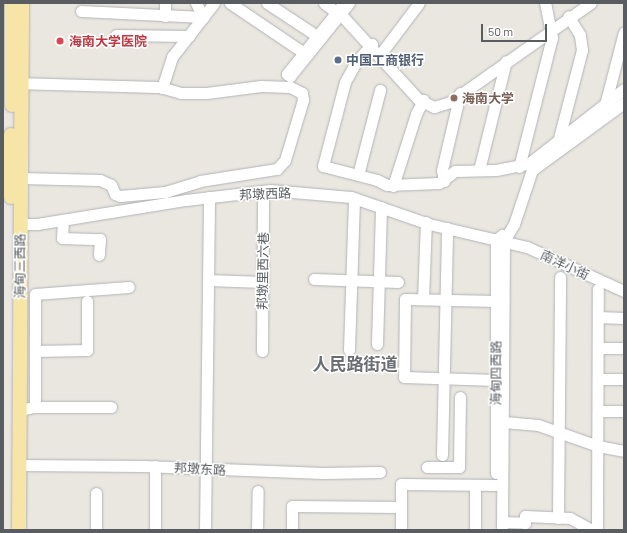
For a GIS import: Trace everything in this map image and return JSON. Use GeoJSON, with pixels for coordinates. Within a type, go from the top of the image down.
{"type":"FeatureCollection","features":[{"type":"Feature","properties":{"kind":"main road","name":"海甸三西路"},"geometry":{"type":"LineString","coordinates":[[11,530],[7,193],[12,3]]}},
{"type":"Feature","properties":{"kind":"main road","name":"海甸三西路"},"geometry":{"type":"LineString","coordinates":[[19,530],[22,3]]}},
{"type":"Feature","properties":{"kind":"street"},"geometry":{"type":"LineString","coordinates":[[165,3],[165,16]]}},
{"type":"Feature","properties":{"kind":"street"},"geometry":{"type":"LineString","coordinates":[[196,3],[201,16]]}},
{"type":"Feature","properties":{"kind":"street"},"geometry":{"type":"LineString","coordinates":[[161,88],[166,62],[187,36],[210,3]]}},
{"type":"Feature","properties":{"kind":"street"},"geometry":{"type":"LineString","coordinates":[[84,9],[127,8],[165,16],[201,16],[214,3]]}},
{"type":"Feature","properties":{"kind":"street"},"geometry":{"type":"LineString","coordinates":[[230,3],[306,54],[340,8]]}},
{"type":"Feature","properties":{"kind":"street"},"geometry":{"type":"LineString","coordinates":[[267,3],[320,36]]}},
{"type":"Feature","properties":{"kind":"street"},"geometry":{"type":"LineString","coordinates":[[274,3],[320,36]]}},
{"type":"Feature","properties":{"kind":"street"},"geometry":{"type":"LineString","coordinates":[[324,3],[340,8],[371,45],[423,101],[431,103],[442,103],[460,94],[552,30],[586,3]]}},
{"type":"Feature","properties":{"kind":"street"},"geometry":{"type":"LineString","coordinates":[[380,54],[419,3]]}},
{"type":"Feature","properties":{"kind":"street"},"geometry":{"type":"LineString","coordinates":[[519,167],[552,30],[545,3]]}},
{"type":"Feature","properties":{"kind":"street"},"geometry":{"type":"LineString","coordinates":[[569,17],[591,3]]}},
{"type":"Feature","properties":{"kind":"street"},"geometry":{"type":"LineString","coordinates":[[558,142],[582,50],[580,35],[569,17]]}},
{"type":"Feature","properties":{"kind":"street"},"geometry":{"type":"LineString","coordinates":[[605,105],[624,32]]}},
{"type":"Feature","properties":{"kind":"street"},"geometry":{"type":"LineString","coordinates":[[116,34],[187,36]]}},
{"type":"Feature","properties":{"kind":"street"},"geometry":{"type":"LineString","coordinates":[[371,45],[353,66],[345,82],[323,166],[393,186],[444,181],[452,172],[519,167],[534,160],[624,89]]}},
{"type":"Feature","properties":{"kind":"street"},"geometry":{"type":"LineString","coordinates":[[479,170],[505,62]]}},
{"type":"Feature","properties":{"kind":"street"},"geometry":{"type":"LineString","coordinates":[[21,178],[100,180],[111,185],[117,195],[125,196],[165,192],[200,181],[281,168],[303,100],[302,93],[297,89],[262,86],[206,93],[181,93],[161,88],[22,83]]}},
{"type":"Feature","properties":{"kind":"street"},"geometry":{"type":"LineString","coordinates":[[358,175],[380,90]]}},
{"type":"Feature","properties":{"kind":"street"},"geometry":{"type":"LineString","coordinates":[[444,181],[442,170],[460,94]]}},
{"type":"Feature","properties":{"kind":"street"},"geometry":{"type":"LineString","coordinates":[[393,186],[423,101]]}},
{"type":"Feature","properties":{"kind":"street"},"geometry":{"type":"LineString","coordinates":[[500,241],[514,224],[532,170],[624,103]]}},
{"type":"Feature","properties":{"kind":"street","name":"邦墩西路"},"geometry":{"type":"LineString","coordinates":[[20,224],[63,220],[209,197],[263,191],[354,198],[426,222],[500,241]]}},
{"type":"Feature","properties":{"kind":"street","name":"邦墩里西六巷"},"geometry":{"type":"LineString","coordinates":[[262,351],[263,191]]}},
{"type":"Feature","properties":{"kind":"street"},"geometry":{"type":"LineString","coordinates":[[205,530],[209,197]]}},
{"type":"Feature","properties":{"kind":"street"},"geometry":{"type":"LineString","coordinates":[[349,350],[354,198]]}},
{"type":"Feature","properties":{"kind":"street"},"geometry":{"type":"LineString","coordinates":[[377,344],[381,206]]}},
{"type":"Feature","properties":{"kind":"street"},"geometry":{"type":"LineString","coordinates":[[63,220],[62,238],[100,239],[99,255]]}},
{"type":"Feature","properties":{"kind":"street"},"geometry":{"type":"LineString","coordinates":[[424,299],[426,222]]}},
{"type":"Feature","properties":{"kind":"street"},"geometry":{"type":"LineString","coordinates":[[447,228],[442,452],[459,450]]}},
{"type":"Feature","properties":{"kind":"street","name":"南洋小街"},"geometry":{"type":"LineString","coordinates":[[500,241],[527,247],[624,291]]}},
{"type":"Feature","properties":{"kind":"street","name":"海甸四西路"},"geometry":{"type":"LineString","coordinates":[[500,241],[496,301],[496,485],[500,527]]}},
{"type":"Feature","properties":{"kind":"street","name":"海甸四西路"},"geometry":{"type":"LineString","coordinates":[[500,241],[504,422],[500,527]]}},
{"type":"Feature","properties":{"kind":"street"},"geometry":{"type":"LineString","coordinates":[[558,518],[560,278]]}},
{"type":"Feature","properties":{"kind":"street"},"geometry":{"type":"LineString","coordinates":[[314,279],[398,282]]}},
{"type":"Feature","properties":{"kind":"street"},"geometry":{"type":"LineString","coordinates":[[208,280],[263,282]]}},
{"type":"Feature","properties":{"kind":"street"},"geometry":{"type":"LineString","coordinates":[[35,407],[35,294],[129,287]]}},
{"type":"Feature","properties":{"kind":"street"},"geometry":{"type":"LineString","coordinates":[[597,530],[598,289]]}},
{"type":"Feature","properties":{"kind":"street"},"geometry":{"type":"LineString","coordinates":[[496,301],[405,299],[404,377],[496,380]]}},
{"type":"Feature","properties":{"kind":"street"},"geometry":{"type":"LineString","coordinates":[[35,351],[87,350],[87,301]]}},
{"type":"Feature","properties":{"kind":"street"},"geometry":{"type":"LineString","coordinates":[[598,317],[624,318]]}},
{"type":"Feature","properties":{"kind":"street"},"geometry":{"type":"LineString","coordinates":[[598,348],[624,348]]}},
{"type":"Feature","properties":{"kind":"street"},"geometry":{"type":"LineString","coordinates":[[598,379],[624,379]]}},
{"type":"Feature","properties":{"kind":"street"},"geometry":{"type":"LineString","coordinates":[[427,466],[459,467],[460,397]]}},
{"type":"Feature","properties":{"kind":"street"},"geometry":{"type":"LineString","coordinates":[[19,410],[35,407],[111,407]]}},
{"type":"Feature","properties":{"kind":"street"},"geometry":{"type":"LineString","coordinates":[[598,411],[624,410]]}},
{"type":"Feature","properties":{"kind":"street"},"geometry":{"type":"LineString","coordinates":[[504,422],[538,425],[598,446],[624,450]]}},
{"type":"Feature","properties":{"kind":"street","name":"邦墩东路"},"geometry":{"type":"LineString","coordinates":[[19,465],[155,466],[323,473],[380,472]]}},
{"type":"Feature","properties":{"kind":"street"},"geometry":{"type":"LineString","coordinates":[[155,466],[155,530]]}},
{"type":"Feature","properties":{"kind":"street"},"geometry":{"type":"LineString","coordinates":[[401,530],[401,484],[496,485]]}},
{"type":"Feature","properties":{"kind":"street"},"geometry":{"type":"LineString","coordinates":[[475,485],[475,530]]}},
{"type":"Feature","properties":{"kind":"street"},"geometry":{"type":"LineString","coordinates":[[257,530],[258,491]]}},
{"type":"Feature","properties":{"kind":"street"},"geometry":{"type":"LineString","coordinates":[[96,493],[96,530]]}},
{"type":"Feature","properties":{"kind":"street"},"geometry":{"type":"LineString","coordinates":[[292,530],[292,506],[401,507]]}},
{"type":"Feature","properties":{"kind":"street"},"geometry":{"type":"LineString","coordinates":[[500,527],[525,526],[525,516],[570,518],[592,530]]}},
{"type":"Feature","properties":{"kind":"place","name":"海南大学医院"},"geometry":{"type":"Point","coordinates":[60,41]}},
{"type":"Feature","properties":{"kind":"place","name":"中国工商银行"},"geometry":{"type":"Point","coordinates":[338,60]}},
{"type":"Feature","properties":{"kind":"place","name":"海南大学"},"geometry":{"type":"Point","coordinates":[454,98]}},
{"type":"Feature","properties":{"kind":"district","name":"人民路街道"},"geometry":{"type":"Point","coordinates":[355,364]}}]}
